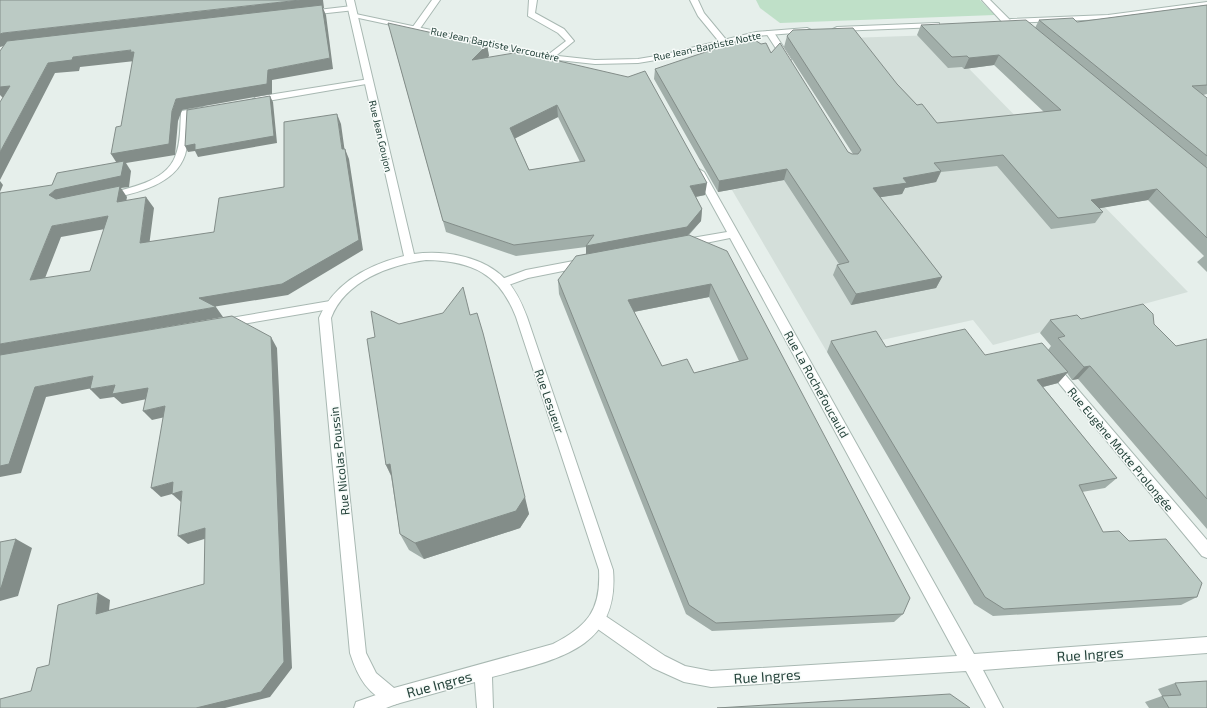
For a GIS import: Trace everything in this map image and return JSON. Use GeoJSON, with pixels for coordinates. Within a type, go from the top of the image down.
{"type":"FeatureCollection","features":[{"type":"Feature","properties":{"kind":"street","name":"Rue Jean Goujon"},"geometry":{"type":"LineString","coordinates":[[350,0],[409,258]]}},
{"type":"Feature","properties":{"kind":"street"},"geometry":{"type":"LineString","coordinates":[[416,28],[436,0]]}},
{"type":"Feature","properties":{"kind":"street"},"geometry":{"type":"LineString","coordinates":[[533,0],[530,14],[561,31],[570,41],[549,57]]}},
{"type":"Feature","properties":{"kind":"street"},"geometry":{"type":"LineString","coordinates":[[694,0],[700,14],[724,42]]}},
{"type":"Feature","properties":{"kind":"street"},"geometry":{"type":"LineString","coordinates":[[986,0],[1007,22]]}},
{"type":"Feature","properties":{"kind":"street"},"geometry":{"type":"LineString","coordinates":[[994,22],[1108,17],[1207,4]]}},
{"type":"Feature","properties":{"kind":"street","name":"Rue Jean Baptiste Vercoutère"},"geometry":{"type":"LineString","coordinates":[[300,14],[353,11],[416,28],[549,57],[640,66]]}},
{"type":"Feature","properties":{"kind":"street"},"geometry":{"type":"LineString","coordinates":[[1016,21],[1025,28]]}},
{"type":"Feature","properties":{"kind":"street"},"geometry":{"type":"LineString","coordinates":[[831,29],[948,24]]}},
{"type":"Feature","properties":{"kind":"street","name":"Rue Jean-Baptiste Notte"},"geometry":{"type":"LineString","coordinates":[[640,66],[662,57],[724,42],[770,33],[815,30]]}},
{"type":"Feature","properties":{"kind":"street"},"geometry":{"type":"LineString","coordinates":[[770,33],[793,69]]}},
{"type":"Feature","properties":{"kind":"street"},"geometry":{"type":"LineString","coordinates":[[246,102],[369,81]]}},
{"type":"Feature","properties":{"kind":"street"},"geometry":{"type":"LineString","coordinates":[[103,197],[138,188],[156,180],[170,170],[180,158],[185,113],[208,109]]}},
{"type":"Feature","properties":{"kind":"street","name":"Rue La Rochefoucauld"},"geometry":{"type":"LineString","coordinates":[[695,164],[994,708]]}},
{"type":"Feature","properties":{"kind":"street"},"geometry":{"type":"LineString","coordinates":[[673,246],[734,234]]}},
{"type":"Feature","properties":{"kind":"street","name":"Rue Lesueur"},"geometry":{"type":"LineString","coordinates":[[409,258],[437,256],[458,260],[485,270],[503,283],[511,295],[520,317],[606,570],[608,586],[606,600],[598,619]]}},
{"type":"Feature","properties":{"kind":"street","name":"Rue Nicolas Poussin"},"geometry":{"type":"LineString","coordinates":[[393,697],[378,689],[364,673],[358,653],[325,325],[330,305],[346,288],[387,265],[409,258]]}},
{"type":"Feature","properties":{"kind":"street"},"geometry":{"type":"LineString","coordinates":[[503,283],[526,274],[595,261]]}},
{"type":"Feature","properties":{"kind":"street"},"geometry":{"type":"LineString","coordinates":[[216,324],[330,305]]}},
{"type":"Feature","properties":{"kind":"street","name":"Rue Eugène Motte Prolongée"},"geometry":{"type":"LineString","coordinates":[[1045,358],[1207,551]]}},
{"type":"Feature","properties":{"kind":"street","name":"Rue Ingres"},"geometry":{"type":"LineString","coordinates":[[362,708],[393,697],[556,651],[574,642],[598,619],[659,662],[684,674],[711,679],[969,663],[1207,644]]}},
{"type":"Feature","properties":{"kind":"street"},"geometry":{"type":"LineString","coordinates":[[483,672],[485,708]]}},
{"type":"Feature","properties":{"kind":"shaded area"},"geometry":{"type":"Polygon","coordinates":[[[936,35],[1188,292],[993,345],[973,320],[827,352],[732,190],[876,161],[819,39],[936,35]]]}},
{"type":"Feature","properties":{"kind":"green space"},"geometry":{"type":"Polygon","coordinates":[[[756,0],[980,0],[995,15],[780,23],[760,8],[756,0]]]}},
{"type":"Feature","properties":{"kind":"building"},"geometry":{"type":"Polygon","coordinates":[[[0,0],[300,0],[0,34],[0,0]]]}},
{"type":"Feature","properties":{"kind":"building"},"geometry":{"type":"Polygon","coordinates":[[[322,5],[330,58],[268,70],[267,84],[176,99],[172,111],[169,144],[111,154],[116,127],[121,126],[134,52],[130,52],[131,50],[73,57],[72,60],[48,63],[0,152],[0,102],[10,86],[0,87],[0,51],[7,41],[322,5]]]}},
{"type":"Feature","properties":{"kind":"building"},"geometry":{"type":"Polygon","coordinates":[[[1207,5],[1207,85],[1192,86],[1207,98],[1207,156],[1039,20],[1073,18],[1077,22],[1207,5]]]}},
{"type":"Feature","properties":{"kind":"building"},"geometry":{"type":"Polygon","coordinates":[[[1026,20],[1207,168],[1207,238],[1157,189],[1091,200],[1103,212],[1058,218],[1003,155],[934,163],[941,171],[903,178],[907,183],[873,188],[942,277],[856,294],[837,265],[849,262],[787,169],[719,181],[655,69],[750,37],[761,44],[766,43],[771,53],[780,43],[848,152],[858,154],[861,150],[787,36],[793,30],[853,28],[897,84],[917,105],[922,104],[937,123],[1061,110],[999,55],[969,58],[967,56],[952,57],[921,25],[1026,20]]]}},
{"type":"Feature","properties":{"kind":"building"},"geometry":{"type":"Polygon","coordinates":[[[388,23],[487,45],[472,60],[520,52],[628,77],[645,71],[707,183],[690,186],[702,209],[687,227],[586,246],[594,235],[514,245],[443,221],[388,23]],[[557,105],[510,128],[529,170],[585,161],[557,105]]]}},
{"type":"Feature","properties":{"kind":"building"},"geometry":{"type":"Polygon","coordinates":[[[270,96],[274,136],[195,150],[195,144],[185,146],[187,110],[270,96]]]}},
{"type":"Feature","properties":{"kind":"building"},"geometry":{"type":"Polygon","coordinates":[[[337,114],[342,149],[345,149],[359,240],[282,284],[199,298],[216,307],[0,344],[0,193],[52,185],[57,173],[124,161],[121,176],[55,190],[49,195],[56,199],[120,186],[117,202],[146,197],[140,243],[214,232],[219,198],[284,187],[284,122],[337,114]],[[108,216],[52,226],[30,280],[90,271],[108,216]]]}},
{"type":"Feature","properties":{"kind":"building"},"geometry":{"type":"Polygon","coordinates":[[[689,235],[727,251],[910,598],[903,614],[716,623],[689,605],[558,280],[576,256],[689,235]],[[711,284],[628,300],[662,366],[687,359],[694,373],[748,359],[711,284]]]}},
{"type":"Feature","properties":{"kind":"building"},"geometry":{"type":"Polygon","coordinates":[[[463,287],[470,315],[477,313],[483,333],[525,497],[516,511],[415,543],[400,534],[390,464],[386,465],[367,339],[375,337],[371,311],[399,324],[443,313],[463,287]]]}},
{"type":"Feature","properties":{"kind":"building"},"geometry":{"type":"Polygon","coordinates":[[[1143,304],[1153,314],[1154,324],[1176,346],[1207,339],[1207,499],[1090,366],[1084,367],[1058,338],[1065,336],[1050,320],[1077,315],[1081,319],[1143,304]]]}},
{"type":"Feature","properties":{"kind":"building"},"geometry":{"type":"Polygon","coordinates":[[[232,316],[271,337],[284,662],[261,692],[196,708],[0,708],[0,699],[31,691],[37,668],[49,665],[58,605],[98,593],[96,614],[204,584],[205,528],[178,536],[182,491],[172,494],[173,482],[151,488],[165,406],[143,411],[148,388],[112,394],[115,385],[90,389],[93,376],[35,387],[9,464],[0,466],[0,355],[232,316]]]}},
{"type":"Feature","properties":{"kind":"building"},"geometry":{"type":"Polygon","coordinates":[[[965,329],[985,355],[1042,343],[1068,372],[1037,380],[1117,478],[1079,485],[1103,532],[1119,531],[1129,541],[1166,539],[1202,583],[1197,597],[1004,609],[985,597],[831,341],[876,331],[886,347],[965,329]]]}},
{"type":"Feature","properties":{"kind":"building"},"geometry":{"type":"Polygon","coordinates":[[[16,539],[1,588],[0,588],[0,542],[16,539]]]}},
{"type":"Feature","properties":{"kind":"building"},"geometry":{"type":"Polygon","coordinates":[[[1207,681],[1207,708],[1169,708],[1162,696],[1181,695],[1175,683],[1207,681]]]}},
{"type":"Feature","properties":{"kind":"building"},"geometry":{"type":"Polygon","coordinates":[[[950,694],[970,708],[717,708],[950,694]]]}}]}
